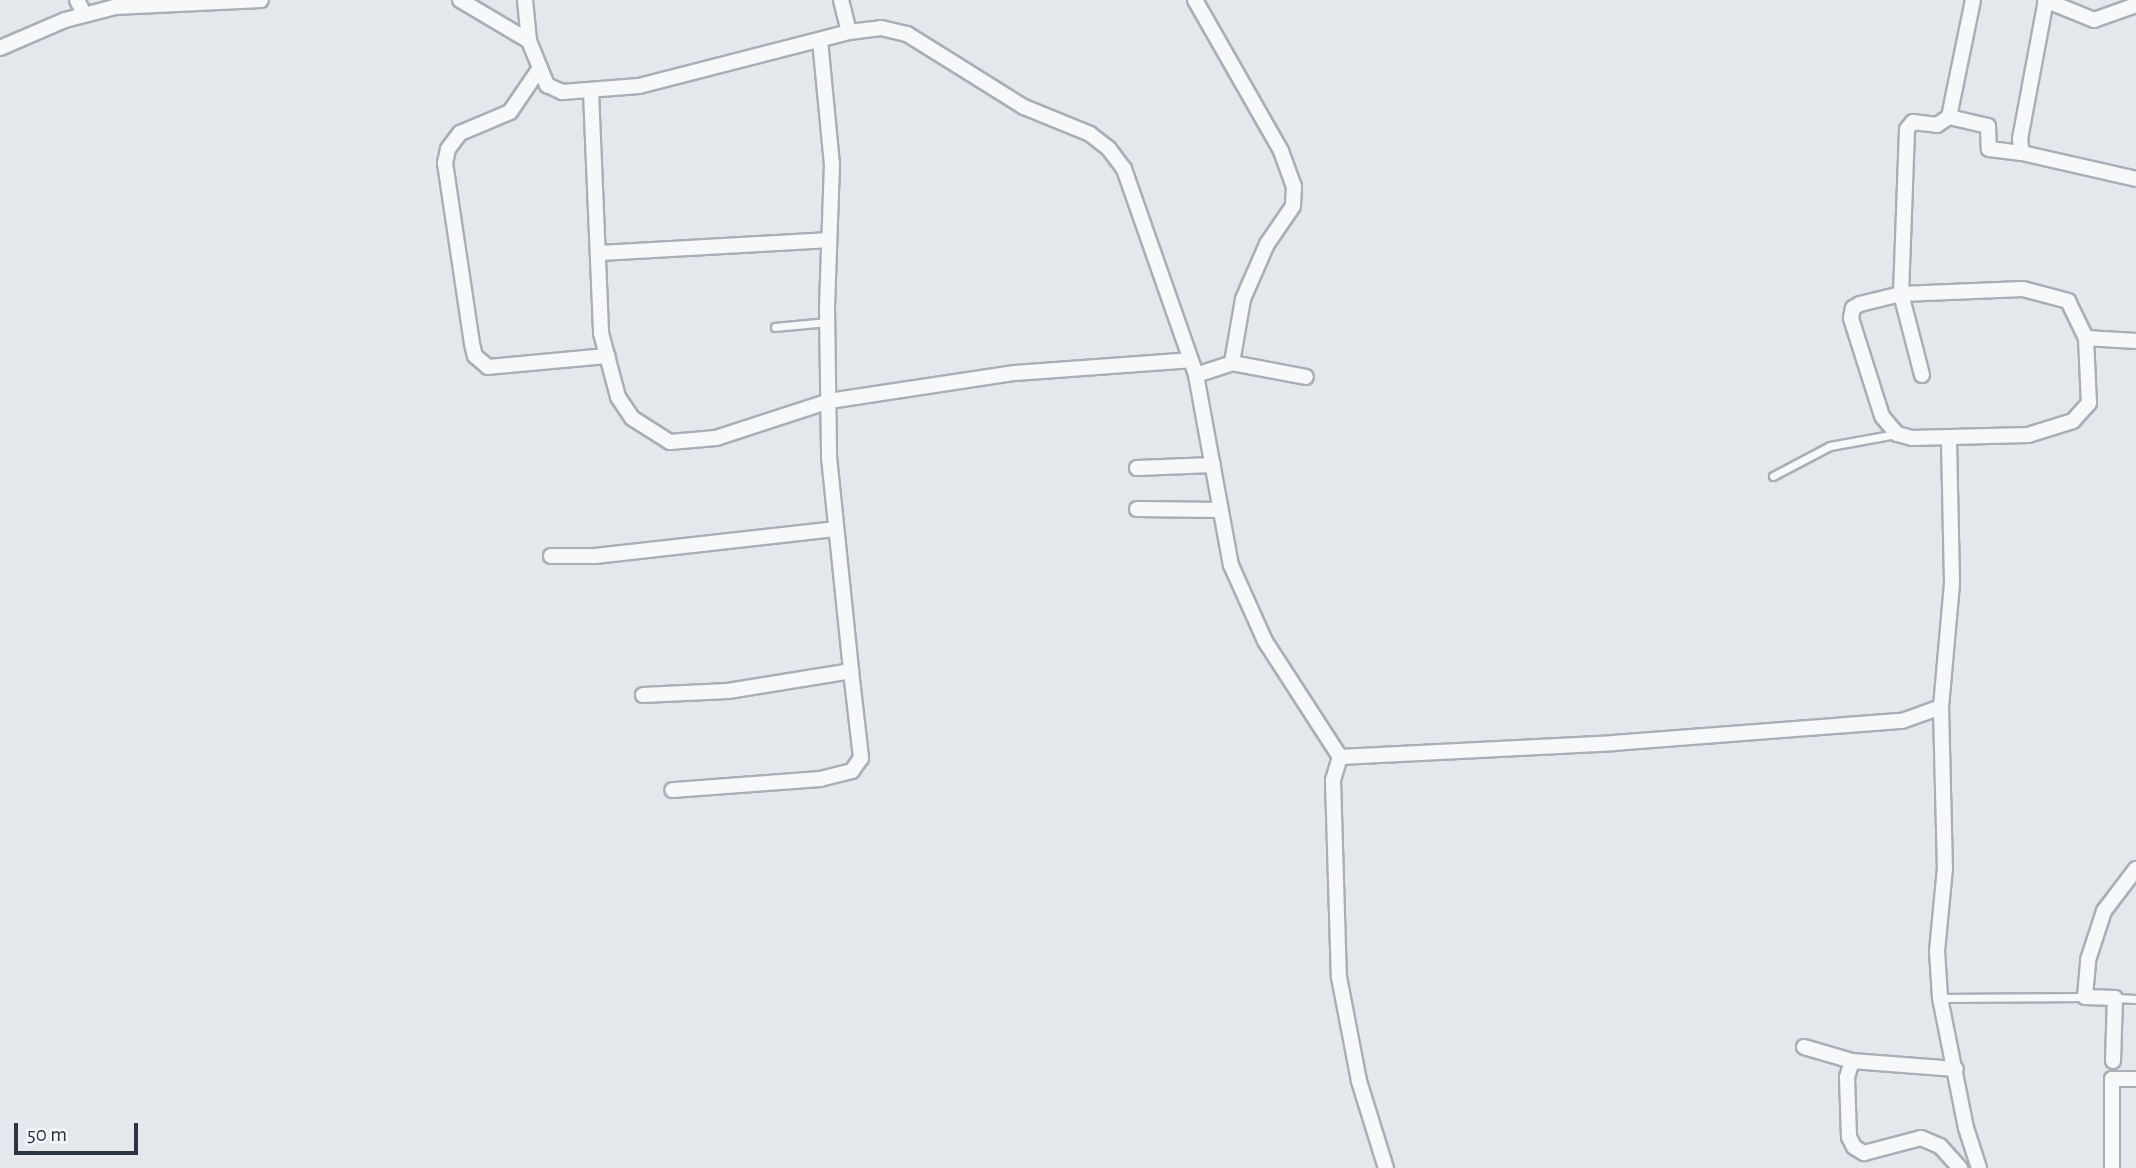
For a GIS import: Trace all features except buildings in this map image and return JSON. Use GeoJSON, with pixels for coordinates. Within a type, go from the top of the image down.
{"type":"FeatureCollection","features":[{"type":"Feature","properties":{"kind":"street"},"geometry":{"type":"LineString","coordinates":[[0,48],[81,7],[116,8],[261,0]]}},
{"type":"Feature","properties":{"kind":"street"},"geometry":{"type":"LineString","coordinates":[[460,0],[529,41]]}},
{"type":"Feature","properties":{"kind":"street"},"geometry":{"type":"LineString","coordinates":[[525,0],[529,41],[547,85],[562,92],[591,92],[639,86],[849,32],[881,29],[907,34],[1024,107],[1090,134],[1109,149],[1124,169],[1196,375],[1231,565],[1250,610],[1340,757],[1333,779],[1339,977],[1359,1082],[1386,1168]]}},
{"type":"Feature","properties":{"kind":"street"},"geometry":{"type":"LineString","coordinates":[[841,0],[849,32]]}},
{"type":"Feature","properties":{"kind":"street"},"geometry":{"type":"LineString","coordinates":[[1195,0],[1281,151],[1294,186],[1293,206],[1267,244],[1243,299],[1232,363]]}},
{"type":"Feature","properties":{"kind":"street"},"geometry":{"type":"LineString","coordinates":[[1922,375],[1901,294],[1906,129],[1913,122],[1937,125],[1949,117],[1973,0]]}},
{"type":"Feature","properties":{"kind":"street"},"geometry":{"type":"LineString","coordinates":[[2022,153],[2020,139],[2045,0],[2094,20],[2136,5]]}},
{"type":"Feature","properties":{"kind":"street"},"geometry":{"type":"LineString","coordinates":[[672,790],[820,779],[852,771],[862,758],[834,529],[828,401],[828,240],[832,164],[820,40]]}},
{"type":"Feature","properties":{"kind":"street"},"geometry":{"type":"LineString","coordinates":[[540,68],[510,112],[460,133],[448,149],[444,163],[472,344],[475,356],[488,367],[607,356]]}},
{"type":"Feature","properties":{"kind":"street"},"geometry":{"type":"LineString","coordinates":[[591,92],[601,333],[618,397],[632,418],[670,442],[716,438],[828,401],[1015,373],[1190,360]]}},
{"type":"Feature","properties":{"kind":"street"},"geometry":{"type":"LineString","coordinates":[[1949,117],[1989,126],[1989,149],[2022,153],[2136,179]]}},
{"type":"Feature","properties":{"kind":"street"},"geometry":{"type":"LineString","coordinates":[[598,253],[828,240]]}},
{"type":"Feature","properties":{"kind":"street"},"geometry":{"type":"LineString","coordinates":[[2023,289],[2068,301],[2086,338],[2089,403],[2073,421],[2028,435],[1977,433],[1948,438],[1897,434],[1881,416],[1851,318],[1853,308],[1860,304],[1901,294],[2023,289]]}},
{"type":"Feature","properties":{"kind":"street"},"geometry":{"type":"LineString","coordinates":[[2086,338],[2136,341]]}},
{"type":"Feature","properties":{"kind":"street"},"geometry":{"type":"LineString","coordinates":[[1196,375],[1232,363],[1306,377]]}},
{"type":"Feature","properties":{"kind":"street"},"geometry":{"type":"LineString","coordinates":[[1948,438],[1952,583],[1941,707],[1945,868],[1937,951],[1940,998],[1979,1168]]}},
{"type":"Feature","properties":{"kind":"street"},"geometry":{"type":"LineString","coordinates":[[1137,468],[1213,465]]}},
{"type":"Feature","properties":{"kind":"street"},"geometry":{"type":"LineString","coordinates":[[1137,509],[1220,510]]}},
{"type":"Feature","properties":{"kind":"street"},"geometry":{"type":"LineString","coordinates":[[551,556],[595,556],[834,529]]}},
{"type":"Feature","properties":{"kind":"street"},"geometry":{"type":"LineString","coordinates":[[643,695],[728,691],[851,671]]}},
{"type":"Feature","properties":{"kind":"street"},"geometry":{"type":"LineString","coordinates":[[1340,757],[1613,743],[1902,720],[1941,707]]}},
{"type":"Feature","properties":{"kind":"street"},"geometry":{"type":"LineString","coordinates":[[2113,1061],[2115,998],[2085,997],[2088,960],[2104,911],[2136,869]]}},
{"type":"Feature","properties":{"kind":"street"},"geometry":{"type":"LineString","coordinates":[[1804,1047],[1852,1061],[1956,1069]]}},
{"type":"Feature","properties":{"kind":"street"},"geometry":{"type":"LineString","coordinates":[[1852,1061],[1847,1077],[1849,1137],[1854,1147],[1864,1153],[1921,1138],[1940,1146],[1960,1168]]}},
{"type":"Feature","properties":{"kind":"street"},"geometry":{"type":"LineString","coordinates":[[2112,1168],[2112,1079],[2136,1079]]}},
{"type":"Feature","properties":{"kind":"lane"},"geometry":{"type":"LineString","coordinates":[[775,327],[828,322]]}},
{"type":"Feature","properties":{"kind":"lane"},"geometry":{"type":"LineString","coordinates":[[1773,477],[1830,446],[1897,434]]}},
{"type":"Feature","properties":{"kind":"lane"},"geometry":{"type":"LineString","coordinates":[[1940,998],[2085,997]]}},
{"type":"Feature","properties":{"kind":"lane"},"geometry":{"type":"LineString","coordinates":[[2115,998],[2136,999]]}}]}
